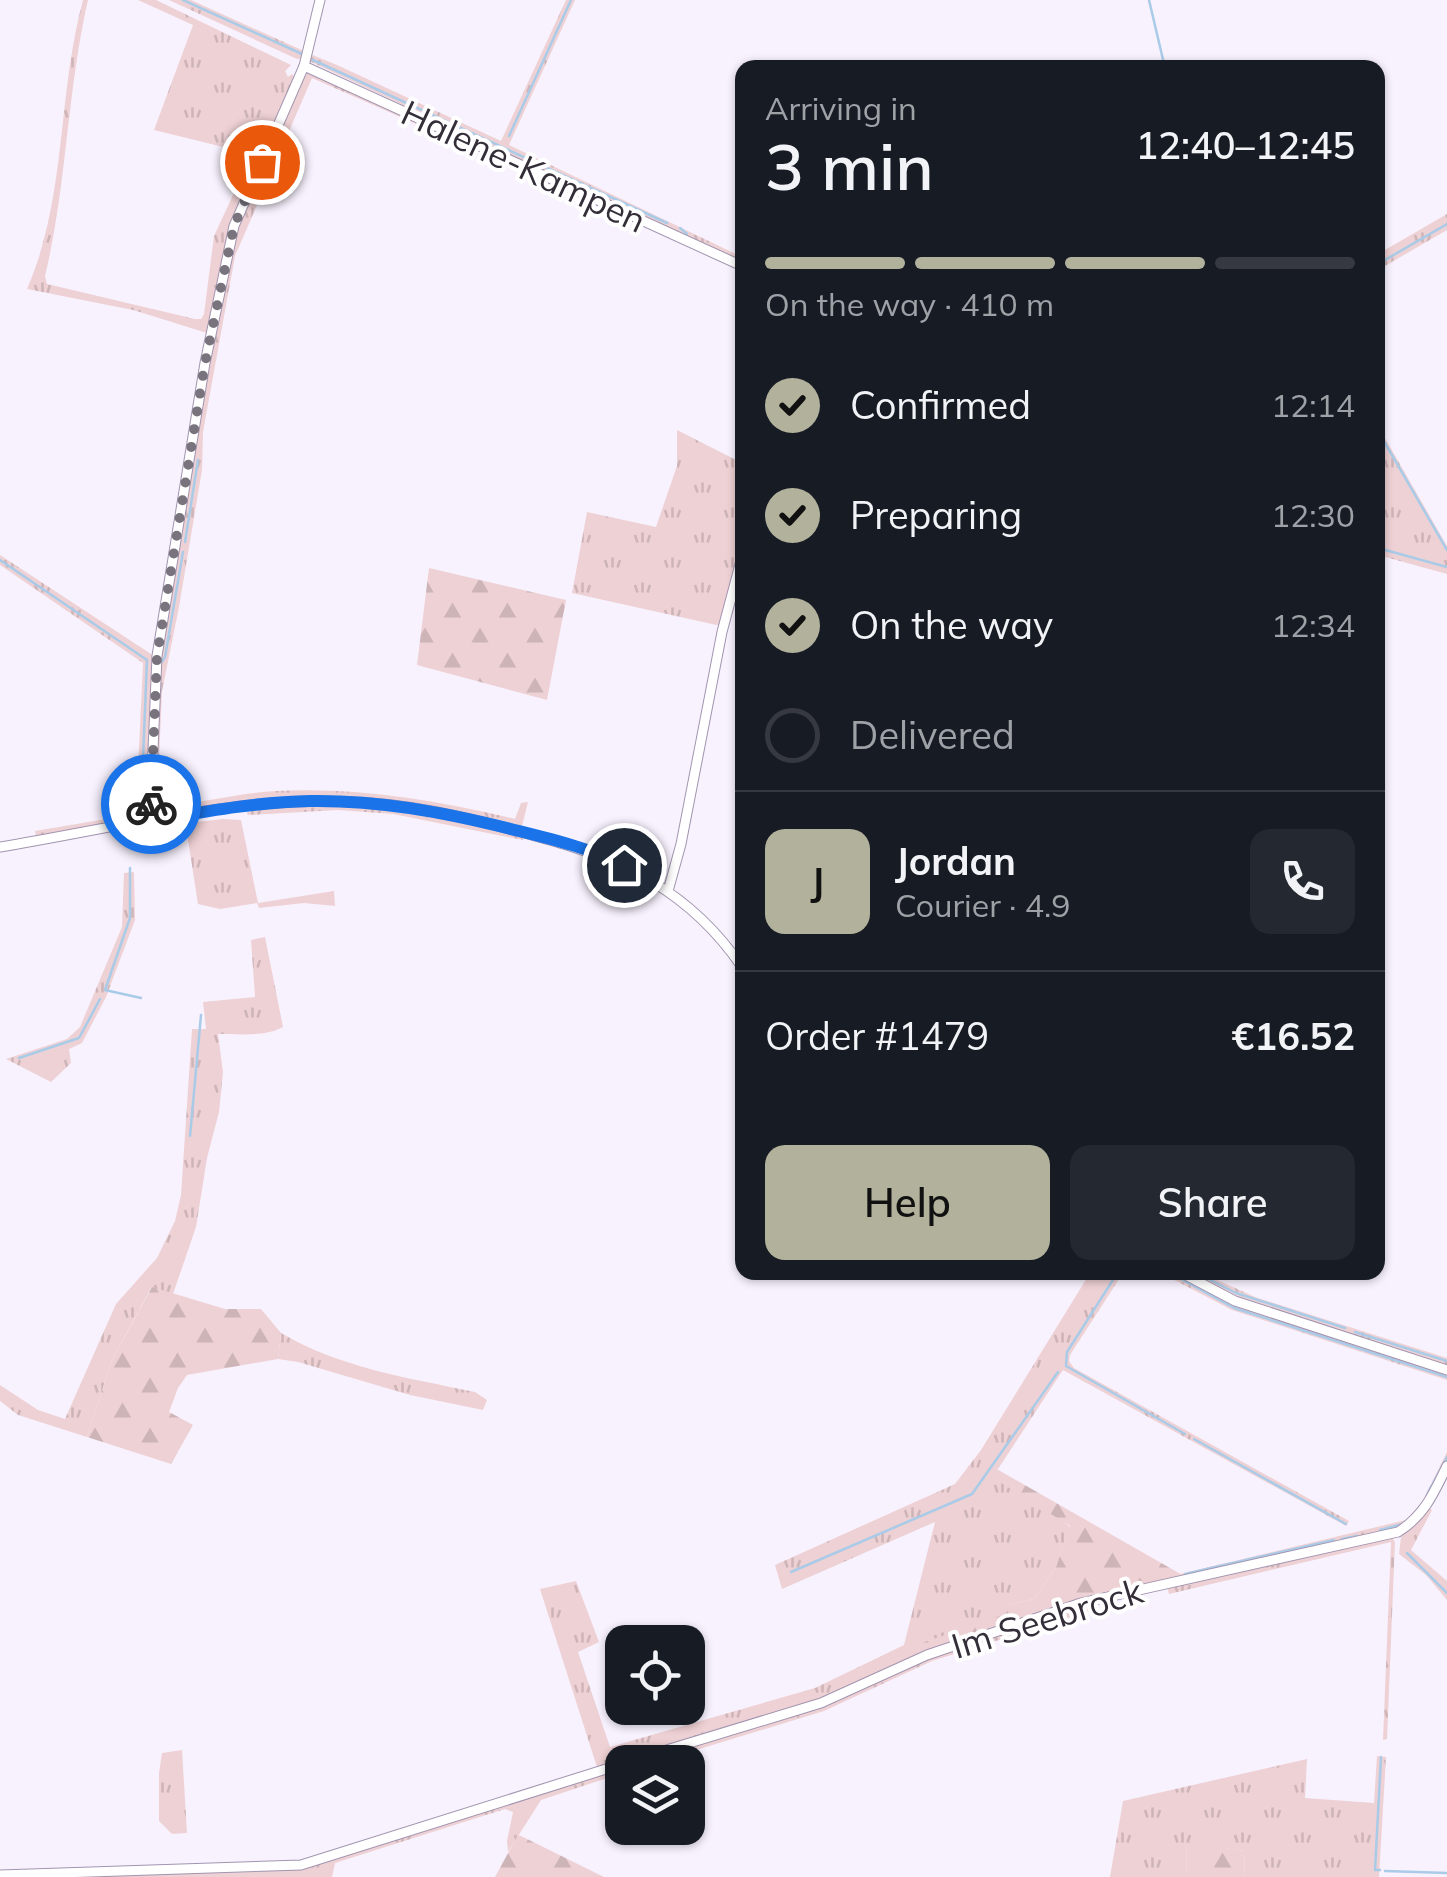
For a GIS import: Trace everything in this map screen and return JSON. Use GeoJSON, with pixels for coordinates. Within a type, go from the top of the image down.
{"type":"FeatureCollection","features":[{"type":"Feature","properties":{"kind":"street"},"geometry":{"type":"LineString","coordinates":[[150,821],[157,656],[212,329],[234,226],[304,66],[320,0]]}},
{"type":"Feature","properties":{"kind":"street","name":"Halene-Kampen"},"geometry":{"type":"LineString","coordinates":[[304,66],[735,263]]}},
{"type":"Feature","properties":{"kind":"street"},"geometry":{"type":"LineString","coordinates":[[668,890],[735,583]]}},
{"type":"Feature","properties":{"kind":"street"},"geometry":{"type":"LineString","coordinates":[[0,848],[281,802],[396,805],[576,846],[624,865],[668,890],[711,928],[735,959]]}},
{"type":"Feature","properties":{"kind":"street"},"geometry":{"type":"LineString","coordinates":[[1195,1280],[1235,1301],[1447,1370]]}},
{"type":"Feature","properties":{"kind":"street","name":"Im Seebrock"},"geometry":{"type":"LineString","coordinates":[[684,1745],[821,1703],[927,1654],[1081,1603],[1398,1532],[1413,1523],[1426,1507],[1447,1466]]}},
{"type":"Feature","properties":{"kind":"street","name":"Im Seebrock"},"geometry":{"type":"LineString","coordinates":[[0,1875],[301,1865],[605,1769]]}},
{"type":"Feature","properties":{"kind":"green space"},"geometry":{"type":"Polygon","coordinates":[[[83,0],[88,0],[45,276],[47,284],[195,319],[204,314],[214,236],[252,154],[154,130],[193,25],[138,0],[156,0],[291,65],[285,71],[288,77],[292,74],[295,78],[232,224],[207,333],[133,310],[27,289],[49,219],[83,0]]]}},
{"type":"Feature","properties":{"kind":"green space"},"geometry":{"type":"Polygon","coordinates":[[[169,0],[191,0],[306,52],[297,59],[169,0]]]}},
{"type":"Feature","properties":{"kind":"green space"},"geometry":{"type":"Polygon","coordinates":[[[566,0],[575,0],[509,145],[735,254],[735,261],[309,61],[310,54],[501,141],[566,0]]]}},
{"type":"Feature","properties":{"kind":"green space"},"geometry":{"type":"Polygon","coordinates":[[[306,72],[654,229],[312,78],[235,256],[162,691],[158,785],[161,806],[262,792],[337,791],[426,801],[515,819],[521,803],[528,802],[522,826],[430,807],[340,797],[281,798],[159,814],[154,809],[157,681],[213,336],[237,226],[306,72]]]}},
{"type":"Feature","properties":{"kind":"green space"},"geometry":{"type":"Polygon","coordinates":[[[1447,214],[1447,230],[1385,266],[1385,250],[1447,214]]]}},
{"type":"Feature","properties":{"kind":"green space"},"geometry":{"type":"Polygon","coordinates":[[[677,430],[735,459],[735,573],[721,626],[572,593],[587,512],[656,527],[677,466],[677,430]]]}},
{"type":"Feature","properties":{"kind":"green space"},"geometry":{"type":"Polygon","coordinates":[[[1385,438],[1447,546],[1447,574],[1385,557],[1385,438]]]}},
{"type":"Feature","properties":{"kind":"green space"},"geometry":{"type":"Polygon","coordinates":[[[0,555],[154,656],[147,812],[143,818],[36,836],[35,831],[136,814],[143,663],[0,565],[0,555]]]}},
{"type":"Feature","properties":{"kind":"green space"},"geometry":{"type":"Polygon","coordinates":[[[429,568],[566,600],[547,700],[417,665],[429,568]]]}},
{"type":"Feature","properties":{"kind":"green space"},"geometry":{"type":"Polygon","coordinates":[[[342,805],[433,815],[522,835],[523,840],[393,814],[338,810],[248,815],[247,812],[272,807],[342,805]]]}},
{"type":"Feature","properties":{"kind":"green space"},"geometry":{"type":"Polygon","coordinates":[[[241,820],[258,903],[334,891],[335,906],[304,903],[259,908],[257,903],[220,909],[198,904],[186,827],[188,823],[241,820]]]}},
{"type":"Feature","properties":{"kind":"green space"},"geometry":{"type":"Polygon","coordinates":[[[134,872],[135,920],[106,997],[82,1043],[69,1049],[71,1063],[51,1082],[6,1059],[67,1039],[80,1027],[122,927],[124,873],[134,872]]]}},
{"type":"Feature","properties":{"kind":"green space"},"geometry":{"type":"Polygon","coordinates":[[[265,937],[283,1027],[260,1034],[218,1034],[223,1072],[219,1112],[196,1227],[173,1294],[151,1288],[112,1360],[87,1437],[18,1415],[0,1401],[0,1385],[38,1410],[65,1419],[116,1304],[157,1258],[175,1221],[181,1195],[192,1029],[206,1029],[203,1002],[255,997],[251,940],[265,937]]]}},
{"type":"Feature","properties":{"kind":"green space"},"geometry":{"type":"Polygon","coordinates":[[[1086,1280],[1118,1280],[1070,1355],[1074,1368],[1349,1521],[1346,1526],[1063,1370],[998,1469],[995,1468],[1070,1527],[1056,1567],[1034,1599],[1010,1604],[1007,1614],[818,1701],[675,1745],[617,1745],[686,1725],[705,1725],[705,1720],[815,1688],[904,1645],[935,1522],[782,1589],[775,1565],[955,1484],[981,1450],[1086,1280]]]}},
{"type":"Feature","properties":{"kind":"green space"},"geometry":{"type":"Polygon","coordinates":[[[1174,1280],[1188,1280],[1230,1302],[1447,1374],[1447,1380],[1232,1310],[1174,1280]]]}},
{"type":"Feature","properties":{"kind":"green space"},"geometry":{"type":"Polygon","coordinates":[[[1204,1280],[1217,1280],[1255,1297],[1447,1358],[1447,1365],[1248,1301],[1204,1280]]]}},
{"type":"Feature","properties":{"kind":"green space"},"geometry":{"type":"Polygon","coordinates":[[[152,1287],[225,1309],[261,1309],[281,1333],[278,1359],[187,1375],[169,1412],[193,1425],[171,1464],[87,1437],[112,1360],[152,1287]]]}},
{"type":"Feature","properties":{"kind":"green space"},"geometry":{"type":"Polygon","coordinates":[[[281,1333],[351,1363],[475,1392],[487,1400],[483,1410],[410,1395],[278,1359],[281,1333]]]}},
{"type":"Feature","properties":{"kind":"green space"},"geometry":{"type":"Polygon","coordinates":[[[1447,1452],[1447,1461],[1417,1515],[1393,1530],[1180,1574],[1406,1520],[1422,1502],[1447,1452]]]}},
{"type":"Feature","properties":{"kind":"green space"},"geometry":{"type":"Polygon","coordinates":[[[995,1468],[1184,1576],[924,1652],[922,1643],[1006,1614],[1010,1604],[1034,1599],[1056,1567],[1070,1526],[990,1476],[995,1468]]]}},
{"type":"Feature","properties":{"kind":"green space"},"geometry":{"type":"Polygon","coordinates":[[[1429,1508],[1432,1510],[1411,1550],[1447,1581],[1447,1600],[1426,1575],[1399,1554],[1401,1537],[1429,1508]]]}},
{"type":"Feature","properties":{"kind":"green space"},"geometry":{"type":"Polygon","coordinates":[[[1391,1536],[1395,1542],[1387,1739],[1383,1740],[1391,1542],[1169,1594],[1167,1587],[1391,1536]]]}},
{"type":"Feature","properties":{"kind":"green space"},"geometry":{"type":"Polygon","coordinates":[[[576,1581],[599,1642],[578,1652],[609,1745],[605,1745],[605,1766],[600,1768],[540,1589],[576,1581]]]}},
{"type":"Feature","properties":{"kind":"green space"},"geometry":{"type":"Polygon","coordinates":[[[1089,1604],[1091,1611],[932,1661],[824,1711],[705,1747],[691,1745],[821,1706],[929,1657],[1089,1604]]]}},
{"type":"Feature","properties":{"kind":"green space"},"geometry":{"type":"Polygon","coordinates":[[[182,1750],[187,1833],[172,1834],[159,1821],[159,1773],[162,1753],[182,1750]]]}},
{"type":"Feature","properties":{"kind":"green space"},"geometry":{"type":"Polygon","coordinates":[[[1377,1756],[1386,1757],[1379,1877],[1244,1877],[1245,1851],[1187,1843],[1186,1877],[1110,1877],[1123,1801],[1307,1759],[1305,1798],[1374,1803],[1377,1756]]]}},
{"type":"Feature","properties":{"kind":"green space"},"geometry":{"type":"Polygon","coordinates":[[[605,1771],[605,1779],[541,1800],[508,1852],[513,1812],[505,1809],[335,1863],[332,1877],[45,1877],[253,1872],[302,1867],[605,1771]]]}},
{"type":"Feature","properties":{"kind":"green space"},"geometry":{"type":"Polygon","coordinates":[[[518,1835],[521,1836],[604,1877],[495,1877],[518,1835]]]}},
{"type":"Feature","properties":{"kind":"green space"},"geometry":{"type":"Polygon","coordinates":[[[1187,1842],[1245,1851],[1244,1877],[1186,1877],[1187,1842]]]}},
{"type":"Feature","properties":{"kind":"waterway"},"geometry":{"type":"LineString","coordinates":[[183,0],[302,54]]}},
{"type":"Feature","properties":{"kind":"waterway"},"geometry":{"type":"LineString","coordinates":[[509,136],[571,0]]}},
{"type":"Feature","properties":{"kind":"waterway"},"geometry":{"type":"LineString","coordinates":[[1149,0],[1163,60]]}},
{"type":"Feature","properties":{"kind":"waterway"},"geometry":{"type":"LineString","coordinates":[[313,60],[667,223]]}},
{"type":"Feature","properties":{"kind":"waterway"},"geometry":{"type":"LineString","coordinates":[[1385,260],[1447,224]]}},
{"type":"Feature","properties":{"kind":"waterway"},"geometry":{"type":"LineString","coordinates":[[680,228],[687,234]]}},
{"type":"Feature","properties":{"kind":"waterway"},"geometry":{"type":"LineString","coordinates":[[1385,443],[1447,550]]}},
{"type":"Feature","properties":{"kind":"waterway"},"geometry":{"type":"LineString","coordinates":[[185,542],[198,460]]}},
{"type":"Feature","properties":{"kind":"waterway"},"geometry":{"type":"LineString","coordinates":[[1385,550],[1447,567]]}},
{"type":"Feature","properties":{"kind":"waterway"},"geometry":{"type":"LineString","coordinates":[[161,663],[183,552]]}},
{"type":"Feature","properties":{"kind":"waterway"},"geometry":{"type":"LineString","coordinates":[[0,560],[147,660],[141,809]]}},
{"type":"Feature","properties":{"kind":"waterway"},"geometry":{"type":"LineString","coordinates":[[130,868],[130,918],[105,990],[141,998]]}},
{"type":"Feature","properties":{"kind":"waterway"},"geometry":{"type":"LineString","coordinates":[[19,1058],[79,1038],[100,999]]}},
{"type":"Feature","properties":{"kind":"waterway"},"geometry":{"type":"LineString","coordinates":[[190,1136],[201,1015]]}},
{"type":"Feature","properties":{"kind":"waterway"},"geometry":{"type":"LineString","coordinates":[[1113,1280],[1067,1352],[1066,1366],[1185,1434]]}},
{"type":"Feature","properties":{"kind":"waterway"},"geometry":{"type":"LineString","coordinates":[[1183,1280],[1234,1308],[1447,1377]]}},
{"type":"Feature","properties":{"kind":"waterway"},"geometry":{"type":"LineString","coordinates":[[1211,1280],[1236,1293],[1345,1328]]}},
{"type":"Feature","properties":{"kind":"waterway"},"geometry":{"type":"LineString","coordinates":[[1355,1332],[1447,1361]]}},
{"type":"Feature","properties":{"kind":"waterway"},"geometry":{"type":"LineString","coordinates":[[791,1572],[972,1494],[1058,1372]]}},
{"type":"Feature","properties":{"kind":"waterway"},"geometry":{"type":"LineString","coordinates":[[1194,1439],[1346,1524]]}},
{"type":"Feature","properties":{"kind":"waterway"},"geometry":{"type":"LineString","coordinates":[[1427,1495],[1447,1457]]}},
{"type":"Feature","properties":{"kind":"waterway"},"geometry":{"type":"LineString","coordinates":[[1380,1530],[1403,1524]]}},
{"type":"Feature","properties":{"kind":"waterway"},"geometry":{"type":"LineString","coordinates":[[1342,1539],[1357,1536]]}},
{"type":"Feature","properties":{"kind":"waterway"},"geometry":{"type":"LineString","coordinates":[[1185,1574],[1334,1540]]}},
{"type":"Feature","properties":{"kind":"waterway"},"geometry":{"type":"LineString","coordinates":[[1407,1553],[1447,1593]]}},
{"type":"Feature","properties":{"kind":"waterway"},"geometry":{"type":"LineString","coordinates":[[1380,1870],[1375,1870],[1381,1757]]}},
{"type":"Feature","properties":{"kind":"waterway"},"geometry":{"type":"LineString","coordinates":[[1385,1871],[1447,1873]]}},
{"type":"Feature","properties":{"kind":"way so far"},"geometry":{"type":"LineString","coordinates":[[151,804],[157,656],[205,363],[234,226],[262,162]]}},
{"type":"Feature","properties":{"kind":"route"},"geometry":{"type":"LineString","coordinates":[[151,804],[150,821],[281,802],[396,805],[576,846],[624,865]]}}]}
